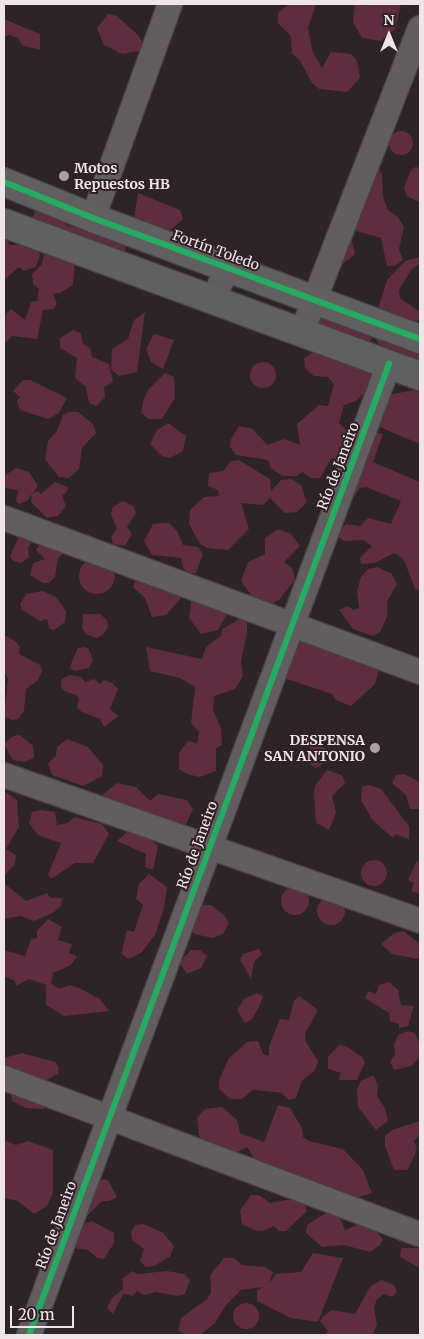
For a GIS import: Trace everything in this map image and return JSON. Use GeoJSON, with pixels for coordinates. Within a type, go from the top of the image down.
{"type":"FeatureCollection","features":[{"type":"Feature","properties":{"kind":"street"},"geometry":{"type":"LineString","coordinates":[[93,218],[170,4]]}},
{"type":"Feature","properties":{"kind":"street"},"geometry":{"type":"LineString","coordinates":[[302,332],[313,298],[420,28]]}},
{"type":"Feature","properties":{"kind":"street","name":"Fortín Toledo"},"geometry":{"type":"LineString","coordinates":[[4,182],[93,218],[420,339]]}},
{"type":"Feature","properties":{"kind":"street"},"geometry":{"type":"LineString","coordinates":[[4,223],[420,376]]}},
{"type":"Feature","properties":{"kind":"street"},"geometry":{"type":"LineString","coordinates":[[213,300],[228,267]]}},
{"type":"Feature","properties":{"kind":"street","name":"Río de Janeiro"},"geometry":{"type":"LineString","coordinates":[[29,1335],[108,1118],[390,364]]}},
{"type":"Feature","properties":{"kind":"street"},"geometry":{"type":"LineString","coordinates":[[4,518],[420,672]]}},
{"type":"Feature","properties":{"kind":"street"},"geometry":{"type":"LineString","coordinates":[[4,775],[420,921]]}},
{"type":"Feature","properties":{"kind":"street"},"geometry":{"type":"LineString","coordinates":[[4,1078],[420,1234]]}},
{"type":"Feature","properties":{"kind":"shaded area"},"geometry":{"type":"Polygon","coordinates":[[[289,4],[316,4],[308,28],[313,53],[322,68],[331,52],[351,54],[357,61],[360,78],[347,92],[319,89],[312,83],[299,59],[292,54],[291,36],[278,23],[278,13],[289,4]]]}},
{"type":"Feature","properties":{"kind":"shaded area"},"geometry":{"type":"Polygon","coordinates":[[[355,4],[401,4],[395,29],[381,41],[362,38],[353,22],[355,4]]]}},
{"type":"Feature","properties":{"kind":"shaded area"},"geometry":{"type":"Polygon","coordinates":[[[108,14],[117,16],[138,35],[143,43],[139,51],[122,54],[104,45],[97,28],[108,14]]]}},
{"type":"Feature","properties":{"kind":"shaded area"},"geometry":{"type":"Polygon","coordinates":[[[4,19],[40,34],[40,50],[22,45],[18,38],[10,35],[4,36],[4,19]]]}},
{"type":"Feature","properties":{"kind":"shaded area"},"geometry":{"type":"Polygon","coordinates":[[[401,131],[406,132],[412,138],[412,148],[406,154],[401,155],[396,154],[390,148],[389,143],[390,138],[396,132],[401,131]]]}},
{"type":"Feature","properties":{"kind":"shaded area"},"geometry":{"type":"Polygon","coordinates":[[[377,165],[382,175],[383,197],[388,210],[398,217],[404,227],[399,249],[403,260],[395,266],[387,266],[381,238],[356,231],[351,237],[355,254],[343,264],[338,262],[377,165]]]}},
{"type":"Feature","properties":{"kind":"shaded area"},"geometry":{"type":"Polygon","coordinates":[[[415,167],[420,168],[419,202],[407,196],[404,188],[411,170],[415,167]]]}},
{"type":"Feature","properties":{"kind":"shaded area"},"geometry":{"type":"Polygon","coordinates":[[[138,193],[180,210],[183,219],[167,233],[134,219],[138,193]]]}},
{"type":"Feature","properties":{"kind":"shaded area"},"geometry":{"type":"Polygon","coordinates":[[[37,209],[63,215],[67,226],[96,229],[125,242],[125,251],[117,255],[30,221],[37,209]]]}},
{"type":"Feature","properties":{"kind":"shaded area"},"geometry":{"type":"Polygon","coordinates":[[[4,237],[10,245],[35,245],[40,255],[36,267],[24,271],[19,267],[4,280],[4,237]]]}},
{"type":"Feature","properties":{"kind":"shaded area"},"geometry":{"type":"Polygon","coordinates":[[[55,249],[75,262],[73,285],[60,293],[53,294],[57,304],[53,309],[43,310],[37,339],[12,336],[4,344],[6,314],[11,309],[25,320],[31,302],[37,301],[39,289],[33,284],[32,274],[42,264],[44,254],[55,249]]]}},
{"type":"Feature","properties":{"kind":"shaded area"},"geometry":{"type":"Polygon","coordinates":[[[420,257],[420,263],[411,270],[399,290],[400,298],[420,312],[420,320],[407,323],[377,312],[387,280],[405,261],[420,257]]]}},
{"type":"Feature","properties":{"kind":"shaded area"},"geometry":{"type":"Polygon","coordinates":[[[316,304],[373,335],[368,345],[312,324],[316,304]]]}},
{"type":"Feature","properties":{"kind":"shaded area"},"geometry":{"type":"Polygon","coordinates":[[[145,312],[137,372],[119,376],[111,369],[112,349],[128,339],[134,320],[145,312]]]}},
{"type":"Feature","properties":{"kind":"shaded area"},"geometry":{"type":"Polygon","coordinates":[[[420,329],[420,372],[379,344],[375,338],[379,332],[420,329]]]}},
{"type":"Feature","properties":{"kind":"shaded area"},"geometry":{"type":"Polygon","coordinates":[[[73,330],[81,333],[83,344],[90,348],[92,357],[109,364],[113,382],[104,387],[105,397],[96,406],[89,403],[86,387],[75,378],[77,358],[60,348],[60,338],[73,330]]]}},
{"type":"Feature","properties":{"kind":"shaded area"},"geometry":{"type":"Polygon","coordinates":[[[154,334],[174,340],[163,369],[151,362],[146,349],[154,334]]]}},
{"type":"Feature","properties":{"kind":"shaded area"},"geometry":{"type":"Polygon","coordinates":[[[316,351],[372,372],[373,381],[366,391],[356,401],[344,405],[339,423],[346,430],[359,433],[343,461],[331,459],[320,478],[311,478],[302,472],[297,476],[282,476],[271,468],[268,460],[236,455],[230,447],[231,439],[239,426],[253,429],[267,445],[284,439],[300,445],[297,424],[319,405],[328,406],[334,384],[328,377],[314,376],[305,369],[304,358],[316,351]]]}},
{"type":"Feature","properties":{"kind":"shaded area"},"geometry":{"type":"Polygon","coordinates":[[[263,362],[272,366],[276,375],[272,384],[263,388],[254,384],[250,375],[254,366],[263,362]]]}},
{"type":"Feature","properties":{"kind":"shaded area"},"geometry":{"type":"Polygon","coordinates":[[[165,373],[174,377],[175,398],[162,419],[149,419],[141,413],[143,402],[148,390],[165,373]]]}},
{"type":"Feature","properties":{"kind":"shaded area"},"geometry":{"type":"Polygon","coordinates":[[[23,380],[30,380],[67,398],[59,413],[48,419],[20,410],[17,401],[20,397],[13,391],[23,380]]]}},
{"type":"Feature","properties":{"kind":"shaded area"},"geometry":{"type":"Polygon","coordinates":[[[420,389],[420,444],[375,425],[382,396],[420,389]]]}},
{"type":"Feature","properties":{"kind":"shaded area"},"geometry":{"type":"Polygon","coordinates":[[[69,412],[78,412],[93,424],[96,433],[82,448],[79,469],[69,478],[59,477],[45,459],[48,441],[57,431],[63,415],[69,412]]]}},
{"type":"Feature","properties":{"kind":"shaded area"},"geometry":{"type":"Polygon","coordinates":[[[168,423],[186,436],[183,451],[170,458],[162,456],[150,444],[157,430],[168,423]]]}},
{"type":"Feature","properties":{"kind":"shaded area"},"geometry":{"type":"Polygon","coordinates":[[[371,431],[383,434],[373,462],[420,482],[420,590],[415,589],[404,560],[398,555],[394,553],[375,563],[361,564],[360,558],[372,546],[363,540],[344,541],[336,535],[346,524],[360,526],[368,518],[391,524],[401,501],[366,487],[360,488],[344,511],[356,475],[364,474],[354,471],[371,431]]]}},
{"type":"Feature","properties":{"kind":"shaded area"},"geometry":{"type":"Polygon","coordinates":[[[239,460],[270,479],[271,491],[281,480],[292,479],[301,485],[307,502],[297,512],[285,513],[270,498],[263,505],[241,503],[249,529],[228,550],[207,548],[200,544],[189,524],[190,510],[204,497],[219,496],[218,490],[208,486],[209,473],[223,471],[231,461],[239,460]]]}},
{"type":"Feature","properties":{"kind":"shaded area"},"geometry":{"type":"Polygon","coordinates":[[[16,468],[29,472],[38,486],[27,501],[19,504],[16,501],[18,490],[4,488],[4,476],[16,468]]]}},
{"type":"Feature","properties":{"kind":"shaded area"},"geometry":{"type":"Polygon","coordinates":[[[55,482],[68,487],[67,492],[62,495],[66,506],[58,516],[47,518],[31,502],[32,494],[38,491],[41,494],[55,482]]]}},
{"type":"Feature","properties":{"kind":"shaded area"},"geometry":{"type":"Polygon","coordinates":[[[122,501],[133,506],[136,513],[127,527],[132,534],[125,546],[113,544],[111,537],[117,528],[111,515],[112,508],[122,501]]]}},
{"type":"Feature","properties":{"kind":"shaded area"},"geometry":{"type":"Polygon","coordinates":[[[169,523],[177,531],[183,545],[198,547],[203,554],[196,573],[189,573],[183,568],[181,558],[152,555],[144,541],[153,524],[169,523]]]}},
{"type":"Feature","properties":{"kind":"shaded area"},"geometry":{"type":"Polygon","coordinates":[[[278,529],[291,534],[300,546],[284,562],[293,569],[295,580],[279,600],[268,605],[253,598],[241,581],[248,562],[265,554],[265,538],[278,529]]]}},
{"type":"Feature","properties":{"kind":"shaded area"},"geometry":{"type":"Polygon","coordinates":[[[20,534],[33,541],[28,547],[29,557],[21,563],[13,561],[10,556],[20,534]]]}},
{"type":"Feature","properties":{"kind":"shaded area"},"geometry":{"type":"Polygon","coordinates":[[[41,543],[65,551],[58,559],[55,577],[49,583],[43,583],[30,575],[33,563],[45,559],[36,550],[41,543]]]}},
{"type":"Feature","properties":{"kind":"shaded area"},"geometry":{"type":"Polygon","coordinates":[[[97,558],[104,559],[110,563],[114,569],[114,583],[110,589],[104,593],[97,594],[90,593],[84,589],[80,583],[79,576],[80,569],[84,563],[90,559],[97,558]]]}},
{"type":"Feature","properties":{"kind":"shaded area"},"geometry":{"type":"Polygon","coordinates":[[[377,567],[392,574],[397,584],[387,602],[387,617],[380,632],[373,636],[353,629],[339,610],[348,606],[353,610],[359,608],[357,591],[361,577],[368,569],[377,567]]]}},
{"type":"Feature","properties":{"kind":"shaded area"},"geometry":{"type":"Polygon","coordinates":[[[136,578],[183,596],[166,615],[152,617],[145,598],[133,587],[136,578]]]}},
{"type":"Feature","properties":{"kind":"shaded area"},"geometry":{"type":"Polygon","coordinates":[[[43,591],[56,597],[66,611],[65,622],[54,630],[49,628],[47,619],[40,621],[22,610],[20,604],[26,594],[43,591]]]}},
{"type":"Feature","properties":{"kind":"shaded area"},"geometry":{"type":"Polygon","coordinates":[[[192,594],[230,609],[218,630],[201,634],[189,618],[192,594]]]}},
{"type":"Feature","properties":{"kind":"shaded area"},"geometry":{"type":"Polygon","coordinates":[[[83,614],[100,614],[107,620],[108,627],[103,635],[97,638],[87,635],[82,629],[83,614]]]}},
{"type":"Feature","properties":{"kind":"shaded area"},"geometry":{"type":"Polygon","coordinates":[[[240,619],[247,622],[247,632],[241,661],[243,676],[235,689],[214,696],[213,710],[221,728],[222,745],[216,748],[216,771],[200,777],[187,774],[179,769],[179,753],[188,741],[197,743],[199,732],[191,723],[195,687],[180,678],[150,671],[146,647],[202,659],[206,647],[221,636],[222,629],[240,619]]]}},
{"type":"Feature","properties":{"kind":"shaded area"},"geometry":{"type":"Polygon","coordinates":[[[4,635],[15,641],[20,647],[19,654],[40,665],[42,671],[38,680],[26,689],[24,711],[18,719],[12,720],[4,717],[8,679],[4,671],[4,635]]]}},
{"type":"Feature","properties":{"kind":"shaded area"},"geometry":{"type":"Polygon","coordinates":[[[294,639],[316,643],[379,669],[375,684],[351,706],[336,700],[332,694],[287,679],[277,684],[294,639]]]}},
{"type":"Feature","properties":{"kind":"shaded area"},"geometry":{"type":"Polygon","coordinates":[[[84,647],[89,649],[93,660],[89,668],[75,671],[70,668],[72,661],[78,648],[84,647]]]}},
{"type":"Feature","properties":{"kind":"shaded area"},"geometry":{"type":"Polygon","coordinates":[[[70,675],[81,677],[85,682],[94,679],[100,684],[104,680],[112,683],[118,689],[110,709],[119,716],[104,727],[100,719],[82,712],[77,707],[79,699],[76,695],[64,691],[61,686],[62,679],[70,675]]]}},
{"type":"Feature","properties":{"kind":"shaded area"},"geometry":{"type":"Polygon","coordinates":[[[20,735],[33,746],[34,758],[24,762],[13,760],[4,744],[13,736],[20,735]]]}},
{"type":"Feature","properties":{"kind":"shaded area"},"geometry":{"type":"Polygon","coordinates":[[[67,739],[88,747],[103,765],[102,776],[83,786],[52,775],[48,763],[56,756],[57,747],[67,739]]]}},
{"type":"Feature","properties":{"kind":"shaded area"},"geometry":{"type":"Polygon","coordinates":[[[323,743],[327,756],[324,763],[316,768],[302,758],[311,746],[323,743]]]}},
{"type":"Feature","properties":{"kind":"shaded area"},"geometry":{"type":"Polygon","coordinates":[[[327,770],[342,775],[345,783],[332,796],[336,813],[329,830],[316,823],[314,793],[315,786],[327,770]]]}},
{"type":"Feature","properties":{"kind":"shaded area"},"geometry":{"type":"Polygon","coordinates":[[[404,774],[420,782],[420,809],[410,809],[406,795],[392,783],[396,775],[404,774]]]}},
{"type":"Feature","properties":{"kind":"shaded area"},"geometry":{"type":"Polygon","coordinates":[[[117,783],[136,787],[150,801],[158,794],[187,800],[193,809],[186,824],[170,838],[97,813],[101,796],[117,783]]]}},
{"type":"Feature","properties":{"kind":"shaded area"},"geometry":{"type":"Polygon","coordinates":[[[369,785],[381,789],[409,826],[409,839],[395,834],[393,838],[373,821],[361,800],[362,787],[369,785]]]}},
{"type":"Feature","properties":{"kind":"shaded area"},"geometry":{"type":"Polygon","coordinates":[[[4,791],[17,800],[19,827],[6,849],[16,855],[15,864],[4,876],[4,791]]]}},
{"type":"Feature","properties":{"kind":"shaded area"},"geometry":{"type":"Polygon","coordinates":[[[40,810],[55,812],[57,825],[68,823],[74,817],[102,824],[109,834],[93,863],[75,863],[51,879],[48,875],[61,843],[38,835],[29,823],[32,812],[40,810]]]}},
{"type":"Feature","properties":{"kind":"shaded area"},"geometry":{"type":"Polygon","coordinates":[[[127,832],[147,836],[158,846],[153,870],[145,867],[146,854],[117,841],[127,832]]]}},
{"type":"Feature","properties":{"kind":"shaded area"},"geometry":{"type":"Polygon","coordinates":[[[374,860],[383,864],[387,873],[383,882],[374,886],[365,882],[361,873],[365,864],[374,860]]]}},
{"type":"Feature","properties":{"kind":"shaded area"},"geometry":{"type":"Polygon","coordinates":[[[420,861],[419,894],[411,891],[414,883],[408,880],[416,862],[420,861]]]}},
{"type":"Feature","properties":{"kind":"shaded area"},"geometry":{"type":"Polygon","coordinates":[[[149,874],[167,887],[164,908],[155,935],[141,953],[128,959],[122,954],[123,946],[127,930],[134,932],[143,905],[136,899],[139,884],[149,874]]]}},
{"type":"Feature","properties":{"kind":"shaded area"},"geometry":{"type":"Polygon","coordinates":[[[4,883],[26,901],[47,893],[50,898],[62,898],[61,906],[53,913],[34,921],[20,916],[4,919],[4,883]]]}},
{"type":"Feature","properties":{"kind":"shaded area"},"geometry":{"type":"Polygon","coordinates":[[[295,887],[305,891],[309,901],[305,911],[295,915],[285,911],[281,901],[285,891],[295,887]]]}},
{"type":"Feature","properties":{"kind":"shaded area"},"geometry":{"type":"Polygon","coordinates":[[[331,897],[341,901],[345,911],[341,921],[331,925],[321,921],[317,911],[321,901],[331,897]]]}},
{"type":"Feature","properties":{"kind":"shaded area"},"geometry":{"type":"Polygon","coordinates":[[[199,905],[211,905],[224,915],[229,923],[223,934],[213,938],[194,934],[188,925],[199,905]]]}},
{"type":"Feature","properties":{"kind":"shaded area"},"geometry":{"type":"Polygon","coordinates":[[[48,919],[62,927],[58,940],[72,944],[69,953],[77,956],[71,965],[53,973],[51,983],[59,989],[70,985],[79,988],[100,999],[109,1011],[64,1016],[46,1005],[46,985],[29,979],[16,986],[15,981],[4,976],[4,950],[25,956],[31,939],[37,938],[37,931],[48,919]]]}},
{"type":"Feature","properties":{"kind":"shaded area"},"geometry":{"type":"Polygon","coordinates":[[[403,931],[420,944],[418,959],[392,954],[381,944],[394,933],[403,931]]]}},
{"type":"Feature","properties":{"kind":"shaded area"},"geometry":{"type":"Polygon","coordinates":[[[259,949],[262,954],[254,962],[251,979],[240,959],[243,954],[259,949]]]}},
{"type":"Feature","properties":{"kind":"shaded area"},"geometry":{"type":"Polygon","coordinates":[[[191,950],[200,950],[207,956],[201,968],[187,974],[179,962],[191,950]]]}},
{"type":"Feature","properties":{"kind":"shaded area"},"geometry":{"type":"Polygon","coordinates":[[[389,982],[398,990],[401,1005],[414,1006],[408,1026],[399,1028],[399,1024],[390,1021],[389,1013],[365,998],[368,991],[376,994],[379,985],[389,982]]]}},
{"type":"Feature","properties":{"kind":"shaded area"},"geometry":{"type":"Polygon","coordinates":[[[257,993],[263,996],[259,1007],[252,1019],[245,1023],[237,1010],[244,999],[257,993]]]}},
{"type":"Feature","properties":{"kind":"shaded area"},"geometry":{"type":"Polygon","coordinates":[[[299,996],[318,1010],[305,1034],[306,1042],[318,1061],[315,1070],[302,1081],[296,1098],[289,1100],[282,1093],[253,1090],[242,1099],[230,1099],[219,1089],[219,1080],[229,1058],[247,1042],[258,1041],[263,1054],[269,1056],[269,1046],[280,1019],[289,1020],[294,1001],[299,996]]]}},
{"type":"Feature","properties":{"kind":"shaded area"},"geometry":{"type":"Polygon","coordinates":[[[408,1031],[415,1033],[420,1045],[420,1057],[411,1066],[394,1070],[390,1062],[395,1054],[394,1044],[398,1035],[408,1031]]]}},
{"type":"Feature","properties":{"kind":"shaded area"},"geometry":{"type":"Polygon","coordinates":[[[339,1045],[346,1046],[362,1057],[365,1063],[357,1080],[338,1080],[341,1073],[328,1069],[328,1057],[339,1045]]]}},
{"type":"Feature","properties":{"kind":"shaded area"},"geometry":{"type":"Polygon","coordinates":[[[22,1053],[55,1062],[59,1067],[58,1074],[41,1083],[48,1101],[44,1109],[26,1108],[12,1101],[4,1058],[22,1053]]]}},
{"type":"Feature","properties":{"kind":"shaded area"},"geometry":{"type":"Polygon","coordinates":[[[373,1075],[378,1085],[377,1096],[385,1108],[388,1121],[376,1130],[358,1107],[357,1089],[361,1081],[373,1075]]]}},
{"type":"Feature","properties":{"kind":"shaded area"},"geometry":{"type":"Polygon","coordinates":[[[278,1105],[290,1108],[302,1128],[303,1137],[309,1141],[343,1149],[363,1170],[372,1193],[352,1199],[258,1164],[247,1147],[214,1165],[199,1135],[197,1118],[205,1109],[222,1107],[237,1120],[240,1133],[264,1142],[278,1105]]]}},
{"type":"Feature","properties":{"kind":"shaded area"},"geometry":{"type":"Polygon","coordinates":[[[420,1121],[420,1134],[414,1141],[417,1149],[408,1170],[394,1170],[385,1146],[385,1136],[392,1130],[420,1121]]]}},
{"type":"Feature","properties":{"kind":"shaded area"},"geometry":{"type":"Polygon","coordinates":[[[4,1140],[16,1145],[28,1141],[53,1150],[53,1193],[47,1206],[34,1214],[18,1201],[4,1198],[4,1140]]]}},
{"type":"Feature","properties":{"kind":"shaded area"},"geometry":{"type":"Polygon","coordinates":[[[100,1179],[108,1180],[117,1197],[109,1201],[102,1201],[84,1219],[95,1181],[100,1179]]]}},
{"type":"Feature","properties":{"kind":"shaded area"},"geometry":{"type":"Polygon","coordinates":[[[251,1195],[259,1195],[270,1203],[297,1198],[304,1203],[307,1211],[286,1231],[279,1231],[274,1226],[263,1231],[254,1230],[242,1224],[240,1210],[251,1195]]]}},
{"type":"Feature","properties":{"kind":"shaded area"},"geometry":{"type":"Polygon","coordinates":[[[331,1210],[337,1212],[345,1230],[365,1222],[371,1226],[383,1239],[380,1245],[370,1252],[344,1245],[322,1247],[306,1233],[307,1225],[331,1210]]]}},
{"type":"Feature","properties":{"kind":"shaded area"},"geometry":{"type":"Polygon","coordinates":[[[92,1221],[114,1233],[114,1243],[104,1259],[97,1258],[88,1250],[74,1248],[78,1226],[92,1221]]]}},
{"type":"Feature","properties":{"kind":"shaded area"},"geometry":{"type":"Polygon","coordinates":[[[143,1224],[162,1232],[174,1246],[170,1257],[154,1266],[146,1267],[140,1261],[144,1249],[132,1240],[131,1232],[135,1225],[143,1224]]]}},
{"type":"Feature","properties":{"kind":"shaded area"},"geometry":{"type":"Polygon","coordinates":[[[401,1248],[420,1248],[420,1268],[400,1257],[401,1248]]]}},
{"type":"Feature","properties":{"kind":"shaded area"},"geometry":{"type":"Polygon","coordinates":[[[313,1253],[343,1258],[318,1322],[291,1318],[257,1301],[257,1290],[264,1287],[241,1290],[226,1305],[215,1323],[200,1335],[185,1335],[178,1330],[181,1318],[207,1299],[211,1293],[210,1275],[224,1258],[234,1258],[242,1265],[265,1267],[273,1272],[269,1284],[276,1274],[301,1272],[313,1253]]]}},
{"type":"Feature","properties":{"kind":"shaded area"},"geometry":{"type":"Polygon","coordinates":[[[132,1271],[137,1274],[167,1271],[184,1274],[190,1280],[185,1294],[177,1296],[156,1292],[144,1295],[137,1291],[133,1296],[123,1294],[113,1314],[107,1308],[112,1298],[123,1289],[122,1279],[132,1271]]]}},
{"type":"Feature","properties":{"kind":"shaded area"},"geometry":{"type":"Polygon","coordinates":[[[381,1280],[394,1285],[397,1292],[392,1297],[384,1294],[377,1299],[374,1307],[377,1324],[373,1335],[325,1335],[328,1331],[320,1321],[324,1316],[332,1310],[355,1314],[370,1287],[381,1280]]]}},
{"type":"Feature","properties":{"kind":"shaded area"},"geometry":{"type":"Polygon","coordinates":[[[246,1303],[255,1307],[259,1316],[255,1325],[246,1329],[237,1325],[233,1316],[237,1307],[246,1303]]]}},
{"type":"Feature","properties":{"kind":"cycle path"},"geometry":{"type":"LineString","coordinates":[[4,182],[93,218],[420,339]]}},
{"type":"Feature","properties":{"kind":"cycle path"},"geometry":{"type":"LineString","coordinates":[[29,1335],[389,364]]}},
{"type":"Feature","properties":{"kind":"place","name":"Motos Repuestos HB"},"geometry":{"type":"Point","coordinates":[64,176]}},
{"type":"Feature","properties":{"kind":"place","name":"DESPENSA SAN ANTONIO"},"geometry":{"type":"Point","coordinates":[375,748]}}]}
